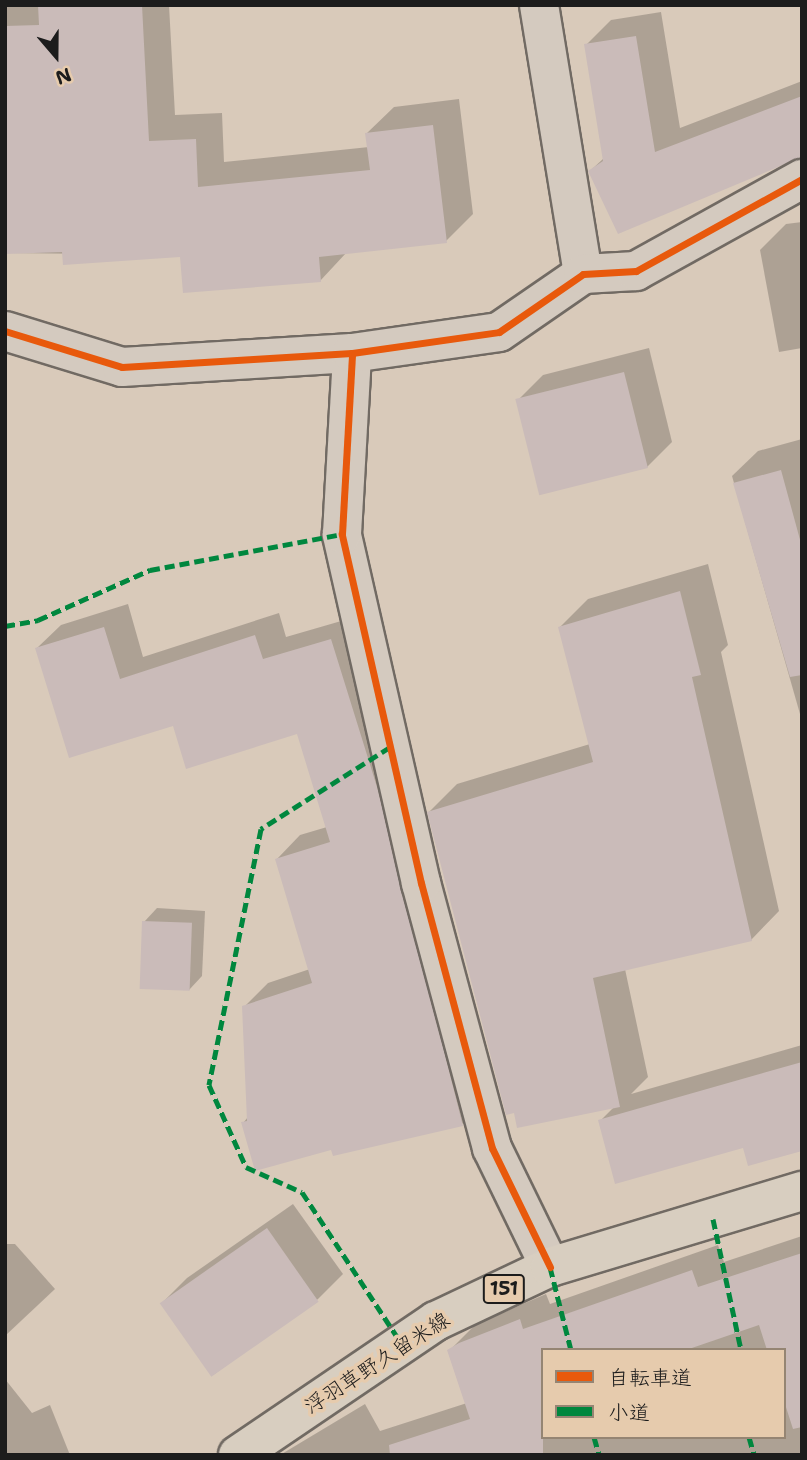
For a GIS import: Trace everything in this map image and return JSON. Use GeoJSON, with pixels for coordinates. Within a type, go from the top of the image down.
{"type":"FeatureCollection","features":[{"type":"Feature","properties":{"kind":"main road","name":"浮羽草野久留米線"},"geometry":{"type":"LineString","coordinates":[[238,1455],[436,1321],[550,1267],[802,1191]]}},
{"type":"Feature","properties":{"kind":"street"},"geometry":{"type":"LineString","coordinates":[[539,5],[583,274]]}},
{"type":"Feature","properties":{"kind":"street"},"geometry":{"type":"LineString","coordinates":[[5,331],[122,367],[352,352],[499,332],[583,274],[636,271],[802,179]]}},
{"type":"Feature","properties":{"kind":"street"},"geometry":{"type":"LineString","coordinates":[[352,352],[342,534],[421,883],[492,1148],[550,1267]]}},
{"type":"Feature","properties":{"kind":"building"},"geometry":{"type":"Polygon","coordinates":[[[38,5],[142,5],[149,141],[196,139],[198,187],[370,170],[365,133],[433,125],[447,243],[319,257],[321,282],[183,293],[180,257],[63,265],[62,252],[5,254],[5,26],[39,25],[38,5]]]}},
{"type":"Feature","properties":{"kind":"building"},"geometry":{"type":"Polygon","coordinates":[[[636,36],[655,152],[802,96],[802,157],[618,234],[588,171],[603,161],[584,44],[636,36]]]}},
{"type":"Feature","properties":{"kind":"building"},"geometry":{"type":"Polygon","coordinates":[[[624,372],[648,468],[539,495],[515,399],[624,372]]]}},
{"type":"Feature","properties":{"kind":"building"},"geometry":{"type":"Polygon","coordinates":[[[781,470],[802,547],[802,675],[790,677],[733,483],[781,470]]]}},
{"type":"Feature","properties":{"kind":"building"},"geometry":{"type":"Polygon","coordinates":[[[680,591],[701,675],[692,677],[752,941],[593,978],[620,1107],[517,1128],[514,1113],[506,1115],[427,812],[593,762],[558,627],[680,591]]]}},
{"type":"Feature","properties":{"kind":"building"},"geometry":{"type":"Polygon","coordinates":[[[104,627],[120,679],[255,635],[263,659],[331,639],[377,787],[463,1126],[333,1156],[331,1150],[255,1171],[241,1122],[247,1121],[242,1006],[312,983],[275,859],[330,842],[297,734],[186,769],[173,726],[69,758],[35,648],[104,627]]]}},
{"type":"Feature","properties":{"kind":"building"},"geometry":{"type":"Polygon","coordinates":[[[142,921],[192,923],[190,991],[140,989],[142,921]]]}},
{"type":"Feature","properties":{"kind":"building"},"geometry":{"type":"Polygon","coordinates":[[[802,1062],[802,1151],[748,1166],[743,1148],[615,1184],[598,1120],[802,1062]]]}},
{"type":"Feature","properties":{"kind":"building"},"geometry":{"type":"Polygon","coordinates":[[[267,1228],[319,1302],[211,1377],[160,1303],[267,1228]]]}},
{"type":"Feature","properties":{"kind":"building"},"geometry":{"type":"Polygon","coordinates":[[[802,1253],[802,1427],[793,1429],[786,1407],[786,1348],[766,1348],[759,1325],[692,1348],[541,1348],[543,1455],[390,1455],[389,1445],[470,1419],[447,1350],[459,1343],[520,1319],[523,1329],[692,1270],[698,1287],[802,1253]]]}},
{"type":"Feature","properties":{"kind":"marked path"},"geometry":{"type":"LineString","coordinates":[[5,626],[38,620],[150,570],[342,534]]}},
{"type":"Feature","properties":{"kind":"marked path"},"geometry":{"type":"LineString","coordinates":[[390,747],[261,829],[209,1085],[246,1167],[302,1192],[402,1344]]}},
{"type":"Feature","properties":{"kind":"marked path"},"geometry":{"type":"LineString","coordinates":[[713,1219],[741,1348]]}},
{"type":"Feature","properties":{"kind":"marked path"},"geometry":{"type":"LineString","coordinates":[[550,1267],[570,1348]]}},
{"type":"Feature","properties":{"kind":"marked path"},"geometry":{"type":"LineString","coordinates":[[595,1439],[599,1455]]}},
{"type":"Feature","properties":{"kind":"marked path"},"geometry":{"type":"LineString","coordinates":[[750,1439],[754,1455]]}},
{"type":"Feature","properties":{"kind":"cycle path"},"geometry":{"type":"LineString","coordinates":[[550,1267],[492,1148],[421,883],[342,534],[352,353],[499,332],[583,274],[636,271],[802,179]]}},
{"type":"Feature","properties":{"kind":"cycle path"},"geometry":{"type":"LineString","coordinates":[[5,331],[122,367],[352,353]]}}]}
